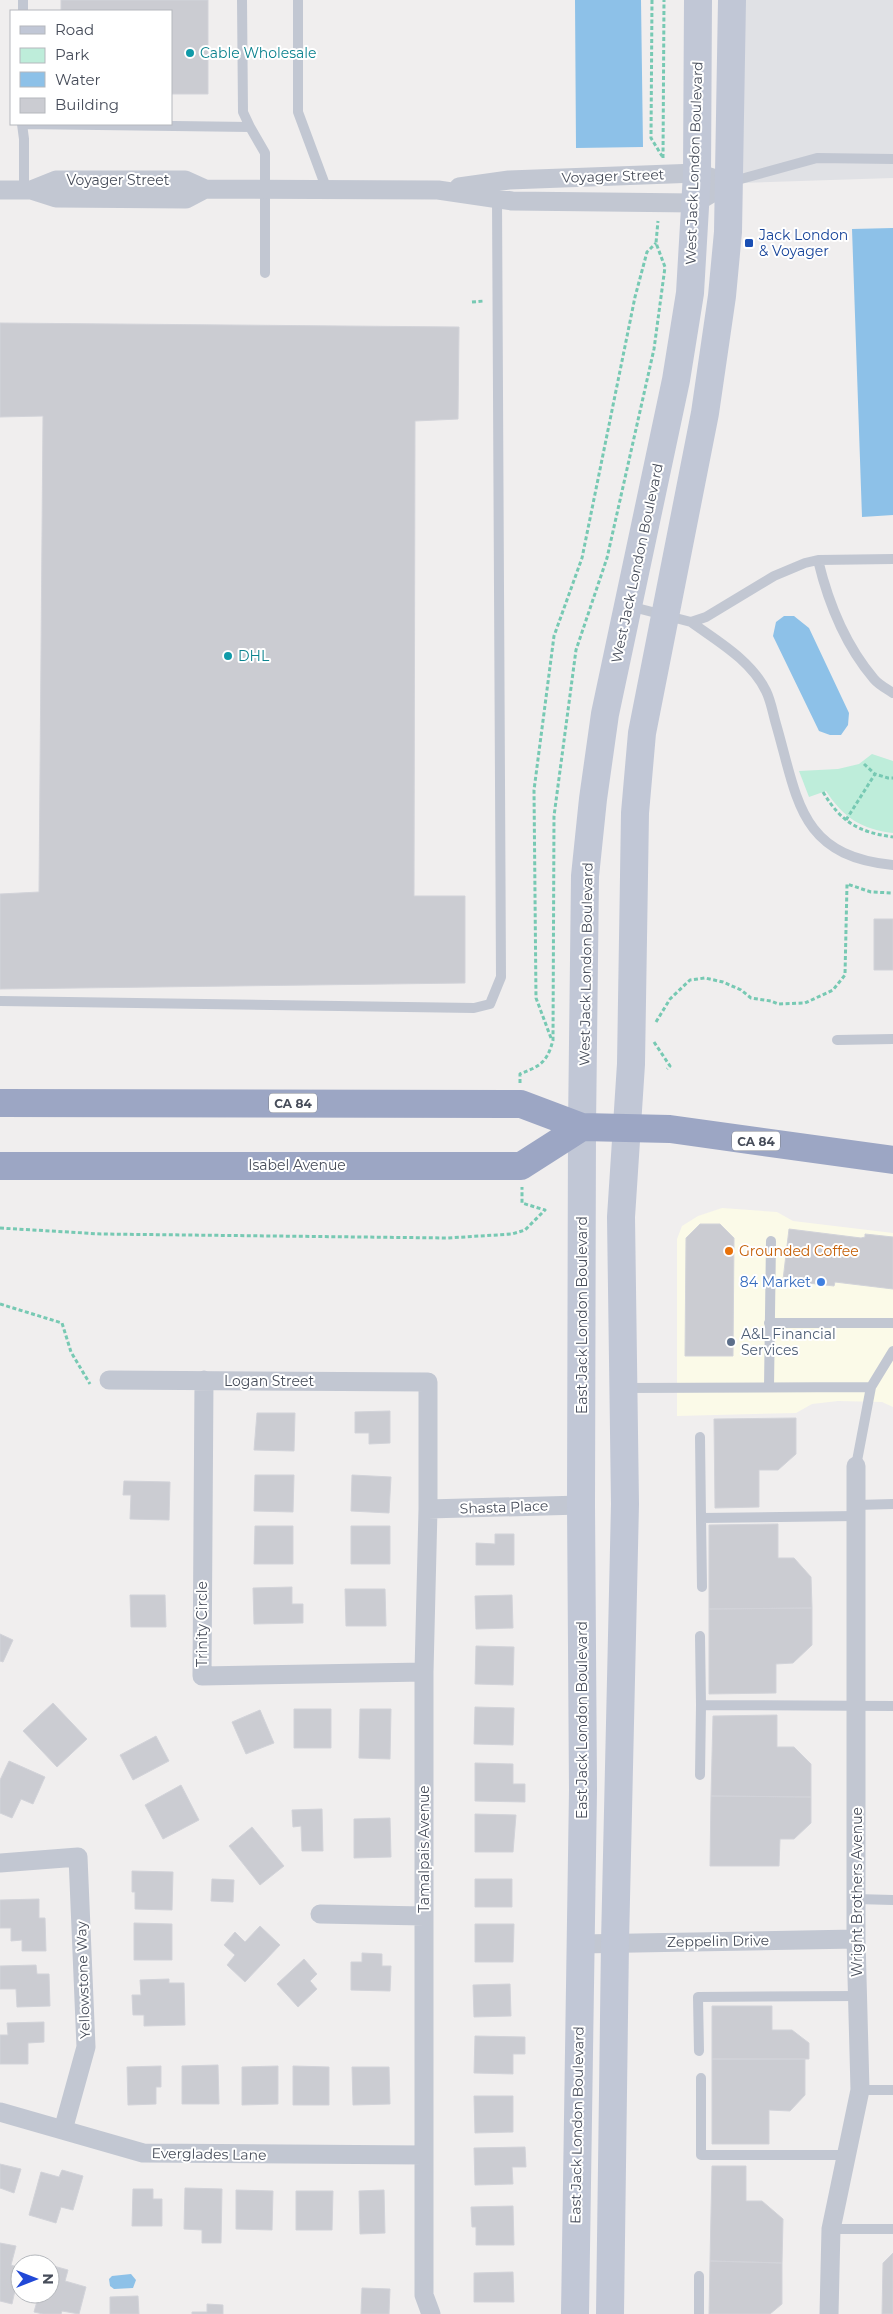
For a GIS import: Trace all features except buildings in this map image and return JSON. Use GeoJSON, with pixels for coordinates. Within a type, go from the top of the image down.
{"type":"FeatureCollection","features":[{"type":"Feature","properties":{"kind":"highway","name":"CA 84"},"geometry":{"type":"LineString","coordinates":[[0,1103],[520,1104],[582,1127],[670,1129],[893,1160]]}},
{"type":"Feature","properties":{"kind":"highway","name":"Isabel Avenue"},"geometry":{"type":"LineString","coordinates":[[0,1166],[522,1166],[582,1127]]}},
{"type":"Feature","properties":{"kind":"main road","name":"West Jack London Boulevard"},"geometry":{"type":"LineString","coordinates":[[582,1127],[586,876],[593,800],[605,714],[676,380],[690,293],[697,173],[698,0]]}},
{"type":"Feature","properties":{"kind":"main road"},"geometry":{"type":"LineString","coordinates":[[610,2314],[615,1943],[625,1504],[621,1217],[630,1064],[635,813],[642,733],[678,618],[722,296],[728,232],[732,0]]}},
{"type":"Feature","properties":{"kind":"main road","name":"East Jack London Boulevard"},"geometry":{"type":"LineString","coordinates":[[575,2314],[583,1790],[581,1504],[582,1127]]}},
{"type":"Feature","properties":{"kind":"street","name":"Voyager Street"},"geometry":{"type":"LineString","coordinates":[[0,190],[27,191],[56,180],[185,180],[205,189],[327,190],[438,190],[509,180],[697,173],[729,182]]}},
{"type":"Feature","properties":{"kind":"street"},"geometry":{"type":"LineString","coordinates":[[695,203],[729,182]]}},
{"type":"Feature","properties":{"kind":"street","name":"Voyager Street"},"geometry":{"type":"LineString","coordinates":[[438,190],[512,201],[695,203]]}},
{"type":"Feature","properties":{"kind":"street","name":"Logan Street"},"geometry":{"type":"LineString","coordinates":[[101,1383],[204,1380],[428,1382]]}},
{"type":"Feature","properties":{"kind":"street","name":"Trinity Circle"},"geometry":{"type":"LineString","coordinates":[[204,1380],[202,1676],[424,1672]]}},
{"type":"Feature","properties":{"kind":"street","name":"Tamalpais Avenue"},"geometry":{"type":"LineString","coordinates":[[428,1382],[428,1509],[424,1672],[424,2294],[431,2314]]}},
{"type":"Feature","properties":{"kind":"street","name":"Wright Brothers Avenue"},"geometry":{"type":"LineString","coordinates":[[829,2314],[831,2229],[860,2090],[856,1939],[856,1466]]}},
{"type":"Feature","properties":{"kind":"street","name":"Shasta Place"},"geometry":{"type":"LineString","coordinates":[[428,1509],[581,1504]]}},
{"type":"Feature","properties":{"kind":"street","name":"Yellowstone Way"},"geometry":{"type":"LineString","coordinates":[[0,1863],[78,1857],[86,2047],[63,2130]]}},
{"type":"Feature","properties":{"kind":"street"},"geometry":{"type":"LineString","coordinates":[[320,1914],[424,1916]]}},
{"type":"Feature","properties":{"kind":"street","name":"Zeppelin Drive"},"geometry":{"type":"LineString","coordinates":[[580,1944],[856,1939]]}},
{"type":"Feature","properties":{"kind":"street","name":"Everglades Lane"},"geometry":{"type":"LineString","coordinates":[[0,2112],[143,2153],[424,2155]]}},
{"type":"Feature","properties":{"kind":"lane"},"geometry":{"type":"LineString","coordinates":[[242,0],[243,112],[265,153],[265,273]]}},
{"type":"Feature","properties":{"kind":"lane"},"geometry":{"type":"LineString","coordinates":[[298,0],[298,112],[327,190]]}},
{"type":"Feature","properties":{"kind":"lane"},"geometry":{"type":"LineString","coordinates":[[22,125],[27,191]]}},
{"type":"Feature","properties":{"kind":"lane"},"geometry":{"type":"LineString","coordinates":[[79,125],[250,128]]}},
{"type":"Feature","properties":{"kind":"lane"},"geometry":{"type":"LineString","coordinates":[[729,182],[817,158],[893,158]]}},
{"type":"Feature","properties":{"kind":"lane"},"geometry":{"type":"LineString","coordinates":[[0,1001],[474,1008],[490,1004],[501,977],[497,199]]}},
{"type":"Feature","properties":{"kind":"lane"},"geometry":{"type":"LineString","coordinates":[[628,606],[678,618],[706,618],[774,576],[804,563],[818,560],[893,559]]}},
{"type":"Feature","properties":{"kind":"lane"},"geometry":{"type":"LineString","coordinates":[[818,560],[824,586],[844,633],[875,680],[893,693]]}},
{"type":"Feature","properties":{"kind":"lane"},"geometry":{"type":"LineString","coordinates":[[678,618],[740,658],[756,676],[766,692],[805,817],[816,834],[834,849],[871,862],[893,864]]}},
{"type":"Feature","properties":{"kind":"lane"},"geometry":{"type":"LineString","coordinates":[[838,1040],[893,1039]]}},
{"type":"Feature","properties":{"kind":"lane"},"geometry":{"type":"LineString","coordinates":[[768,1387],[771,1242]]}},
{"type":"Feature","properties":{"kind":"lane"},"geometry":{"type":"LineString","coordinates":[[770,1323],[893,1323]]}},
{"type":"Feature","properties":{"kind":"lane"},"geometry":{"type":"LineString","coordinates":[[856,1466],[871,1387],[893,1351]]}},
{"type":"Feature","properties":{"kind":"lane"},"geometry":{"type":"LineString","coordinates":[[623,1388],[871,1387]]}},
{"type":"Feature","properties":{"kind":"lane"},"geometry":{"type":"LineString","coordinates":[[700,1437],[702,1587]]}},
{"type":"Feature","properties":{"kind":"lane"},"geometry":{"type":"LineString","coordinates":[[701,1518],[856,1510],[893,1504]]}},
{"type":"Feature","properties":{"kind":"lane"},"geometry":{"type":"LineString","coordinates":[[700,1636],[700,1775]]}},
{"type":"Feature","properties":{"kind":"lane"},"geometry":{"type":"LineString","coordinates":[[701,1704],[893,1706]]}},
{"type":"Feature","properties":{"kind":"lane"},"geometry":{"type":"LineString","coordinates":[[856,1899],[893,1900]]}},
{"type":"Feature","properties":{"kind":"lane"},"geometry":{"type":"LineString","coordinates":[[699,2051],[698,1997],[858,1996]]}},
{"type":"Feature","properties":{"kind":"lane"},"geometry":{"type":"LineString","coordinates":[[701,2078],[701,2155],[846,2155]]}},
{"type":"Feature","properties":{"kind":"lane"},"geometry":{"type":"LineString","coordinates":[[860,2090],[893,2090]]}},
{"type":"Feature","properties":{"kind":"lane"},"geometry":{"type":"LineString","coordinates":[[831,2229],[893,2229]]}},
{"type":"Feature","properties":{"kind":"lane"},"geometry":{"type":"LineString","coordinates":[[699,2276],[700,2314]]}},
{"type":"Feature","properties":{"kind":"path"},"geometry":{"type":"LineString","coordinates":[[652,0],[651,138],[663,159],[664,0]]}},
{"type":"Feature","properties":{"kind":"path"},"geometry":{"type":"LineString","coordinates":[[552,1040],[536,998],[534,790],[554,636],[582,558],[635,297],[647,252],[656,243]]}},
{"type":"Feature","properties":{"kind":"path"},"geometry":{"type":"LineString","coordinates":[[864,764],[875,774],[893,778]]}},
{"type":"Feature","properties":{"kind":"path"},"geometry":{"type":"LineString","coordinates":[[846,820],[875,774]]}},
{"type":"Feature","properties":{"kind":"path"},"geometry":{"type":"LineString","coordinates":[[823,792],[834,811],[864,832],[893,837]]}},
{"type":"Feature","properties":{"kind":"path"},"geometry":{"type":"LineString","coordinates":[[654,1023],[670,999],[690,980],[705,978],[723,982],[742,990],[751,998],[778,1004],[806,1003],[833,990],[845,975],[847,884],[871,892],[893,893]]}},
{"type":"Feature","properties":{"kind":"path"},"geometry":{"type":"LineString","coordinates":[[654,1033],[654,1042],[670,1066],[667,1069]]}},
{"type":"Feature","properties":{"kind":"path"},"geometry":{"type":"LineString","coordinates":[[0,1228],[101,1234],[448,1238],[512,1234],[524,1230],[545,1210],[522,1203]]}},
{"type":"Feature","properties":{"kind":"path"},"geometry":{"type":"LineString","coordinates":[[0,1304],[62,1323],[71,1352],[101,1383]]}},
{"type":"Feature","properties":{"kind":"shaded area"},"geometry":{"type":"Polygon","coordinates":[[[743,0],[893,0],[893,178],[740,183],[743,0]]]}},
{"type":"Feature","properties":{"kind":"shaded area"},"geometry":{"type":"Polygon","coordinates":[[[722,1208],[777,1212],[793,1221],[893,1233],[893,1407],[882,1402],[838,1401],[812,1404],[796,1413],[677,1416],[677,1239],[682,1226],[698,1216],[722,1208]]]}},
{"type":"Feature","properties":{"kind":"green space"},"geometry":{"type":"Polygon","coordinates":[[[872,754],[893,761],[893,833],[872,829],[854,821],[826,791],[809,797],[799,771],[838,769],[859,764],[872,754]]]}},
{"type":"Feature","properties":{"kind":"water"},"geometry":{"type":"Polygon","coordinates":[[[575,0],[641,0],[643,147],[576,148],[575,0]]]}},
{"type":"Feature","properties":{"kind":"water"},"geometry":{"type":"Polygon","coordinates":[[[893,228],[893,515],[862,517],[852,229],[893,228]]]}},
{"type":"Feature","properties":{"kind":"water"},"geometry":{"type":"Polygon","coordinates":[[[784,616],[794,616],[809,628],[849,713],[848,725],[841,735],[830,735],[819,731],[773,636],[776,622],[784,616]]]}},
{"type":"Feature","properties":{"kind":"water"},"geometry":{"type":"Polygon","coordinates":[[[131,2274],[136,2280],[133,2288],[114,2289],[110,2286],[109,2279],[112,2276],[131,2274]]]}},
{"type":"Feature","properties":{"kind":"place","name":"Cable Wholesale"},"geometry":{"type":"Point","coordinates":[190,53]}},
{"type":"Feature","properties":{"kind":"place","name":"Jack London & Voyager"},"geometry":{"type":"Point","coordinates":[749,243]}},
{"type":"Feature","properties":{"kind":"place","name":"DHL"},"geometry":{"type":"Point","coordinates":[228,656]}},
{"type":"Feature","properties":{"kind":"place","name":"Grounded Coffee"},"geometry":{"type":"Point","coordinates":[729,1251]}},
{"type":"Feature","properties":{"kind":"place","name":"84 Market"},"geometry":{"type":"Point","coordinates":[821,1282]}},
{"type":"Feature","properties":{"kind":"place","name":"A&L Financial Services"},"geometry":{"type":"Point","coordinates":[731,1342]}}]}
